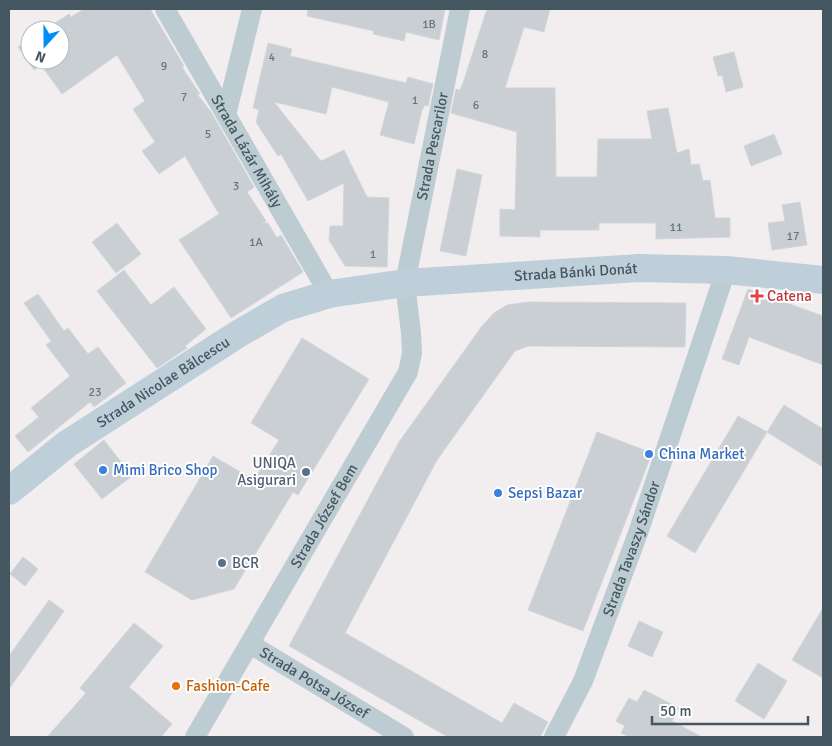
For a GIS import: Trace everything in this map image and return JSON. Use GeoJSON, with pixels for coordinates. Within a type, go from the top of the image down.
{"type":"FeatureCollection","features":[{"type":"Feature","properties":{"kind":"street","name":"Strada Lázár Mihály"},"geometry":{"type":"LineString","coordinates":[[165,9],[329,294]]}},
{"type":"Feature","properties":{"kind":"street"},"geometry":{"type":"LineString","coordinates":[[226,115],[252,9]]}},
{"type":"Feature","properties":{"kind":"street","name":"Strada Pescarilor"},"geometry":{"type":"LineString","coordinates":[[405,283],[460,9]]}},
{"type":"Feature","properties":{"kind":"street","name":"Strada Bánki Donát"},"geometry":{"type":"LineString","coordinates":[[329,294],[405,283],[639,268],[726,270],[823,280]]}},
{"type":"Feature","properties":{"kind":"street","name":"Strada Tavaszy Sándor"},"geometry":{"type":"LineString","coordinates":[[554,737],[567,715],[597,644],[638,533],[726,270]]}},
{"type":"Feature","properties":{"kind":"street","name":"Strada József Bem"},"geometry":{"type":"LineString","coordinates":[[195,737],[408,372],[412,354],[412,333],[405,283]]}},
{"type":"Feature","properties":{"kind":"street","name":"Strada Nicolae Bălcescu"},"geometry":{"type":"LineString","coordinates":[[9,491],[67,444],[238,334],[283,308],[329,294]]}},
{"type":"Feature","properties":{"kind":"street","name":"Strada Potsa József"},"geometry":{"type":"LineString","coordinates":[[250,644],[404,737]]}},
{"type":"Feature","properties":{"kind":"building"},"geometry":{"type":"Polygon","coordinates":[[[84,9],[150,9],[184,66],[182,67],[200,94],[197,94],[211,112],[254,187],[247,192],[266,221],[263,223],[268,223],[277,238],[281,235],[303,272],[231,318],[179,240],[219,214],[185,156],[159,174],[142,151],[155,142],[133,109],[145,101],[117,55],[62,94],[45,70],[70,70],[70,20],[60,20],[69,14],[71,17],[84,9]]]}},
{"type":"Feature","properties":{"kind":"building"},"geometry":{"type":"Polygon","coordinates":[[[308,9],[445,9],[439,40],[406,32],[404,41],[373,34],[374,31],[307,16],[308,9]]]}},
{"type":"Feature","properties":{"kind":"building"},"geometry":{"type":"Polygon","coordinates":[[[487,9],[550,9],[544,32],[524,27],[505,88],[555,88],[556,177],[597,177],[598,139],[652,139],[647,111],[668,108],[677,153],[689,149],[691,165],[699,164],[703,181],[710,180],[715,218],[730,218],[730,237],[656,239],[656,223],[599,223],[599,230],[540,230],[540,237],[500,236],[500,209],[515,210],[517,132],[451,113],[456,89],[460,90],[463,83],[487,9]]]}},
{"type":"Feature","properties":{"kind":"building"},"geometry":{"type":"Polygon","coordinates":[[[268,43],[292,49],[290,56],[406,83],[408,77],[433,84],[428,106],[425,105],[422,110],[414,144],[380,135],[389,102],[332,87],[326,114],[274,102],[321,161],[344,150],[367,197],[389,198],[387,267],[345,266],[329,240],[330,226],[343,226],[344,183],[308,201],[281,154],[278,156],[256,122],[259,110],[253,108],[268,43]]]}},
{"type":"Feature","properties":{"kind":"building"},"geometry":{"type":"Polygon","coordinates":[[[734,52],[743,87],[726,92],[722,75],[718,76],[713,57],[734,52]]]}},
{"type":"Feature","properties":{"kind":"building"},"geometry":{"type":"Polygon","coordinates":[[[774,134],[782,154],[751,166],[744,146],[774,134]]]}},
{"type":"Feature","properties":{"kind":"building"},"geometry":{"type":"Polygon","coordinates":[[[457,169],[482,175],[466,256],[440,251],[457,169]]]}},
{"type":"Feature","properties":{"kind":"building"},"geometry":{"type":"Polygon","coordinates":[[[800,202],[807,245],[772,250],[768,223],[785,221],[782,205],[800,202]]]}},
{"type":"Feature","properties":{"kind":"building"},"geometry":{"type":"Polygon","coordinates":[[[117,223],[141,254],[116,273],[92,242],[117,223]]]}},
{"type":"Feature","properties":{"kind":"building"},"geometry":{"type":"Polygon","coordinates":[[[124,270],[151,305],[174,287],[206,329],[185,346],[187,348],[157,368],[97,291],[124,270]]]}},
{"type":"Feature","properties":{"kind":"building"},"geometry":{"type":"Polygon","coordinates":[[[748,289],[823,316],[823,365],[749,337],[739,365],[722,359],[748,289]]]}},
{"type":"Feature","properties":{"kind":"building"},"geometry":{"type":"Polygon","coordinates":[[[38,294],[64,331],[68,328],[88,354],[98,347],[126,383],[94,407],[90,402],[28,452],[15,436],[39,417],[31,408],[70,376],[46,345],[51,341],[24,303],[38,294]]]}},
{"type":"Feature","properties":{"kind":"building"},"geometry":{"type":"Polygon","coordinates":[[[528,302],[686,303],[685,347],[528,346],[515,351],[437,460],[345,633],[502,723],[514,703],[548,722],[540,737],[448,737],[289,646],[399,442],[482,326],[494,313],[507,305],[528,302]]]}},
{"type":"Feature","properties":{"kind":"building"},"geometry":{"type":"Polygon","coordinates":[[[302,338],[369,379],[298,495],[293,492],[234,589],[192,600],[145,572],[213,456],[254,480],[279,440],[251,423],[302,338]]]}},
{"type":"Feature","properties":{"kind":"building"},"geometry":{"type":"Polygon","coordinates":[[[784,405],[823,429],[823,467],[767,432],[784,405]]]}},
{"type":"Feature","properties":{"kind":"building"},"geometry":{"type":"Polygon","coordinates":[[[738,416],[767,432],[695,553],[667,536],[738,416]]]}},
{"type":"Feature","properties":{"kind":"building"},"geometry":{"type":"Polygon","coordinates":[[[597,432],[652,453],[583,631],[528,610],[597,432]]]}},
{"type":"Feature","properties":{"kind":"building","name":"Mimi Brico Shop"},"geometry":{"type":"Polygon","coordinates":[[[104,440],[132,476],[102,499],[74,464],[104,440]]]}},
{"type":"Feature","properties":{"kind":"building"},"geometry":{"type":"Polygon","coordinates":[[[23,557],[38,569],[25,586],[10,574],[23,557]]]}},
{"type":"Feature","properties":{"kind":"building"},"geometry":{"type":"Polygon","coordinates":[[[49,600],[64,611],[9,689],[9,656],[49,600]]]}},
{"type":"Feature","properties":{"kind":"building"},"geometry":{"type":"Polygon","coordinates":[[[823,608],[823,678],[792,660],[823,608]]]}},
{"type":"Feature","properties":{"kind":"building"},"geometry":{"type":"Polygon","coordinates":[[[639,621],[663,632],[652,657],[628,646],[639,621]]]}},
{"type":"Feature","properties":{"kind":"building"},"geometry":{"type":"Polygon","coordinates":[[[134,623],[163,646],[129,687],[172,724],[161,737],[47,737],[86,693],[80,688],[134,623]]]}},
{"type":"Feature","properties":{"kind":"building"},"geometry":{"type":"Polygon","coordinates":[[[758,663],[787,681],[764,719],[735,701],[758,663]]]}},
{"type":"Feature","properties":{"kind":"building"},"geometry":{"type":"Polygon","coordinates":[[[644,690],[679,708],[672,721],[702,737],[630,737],[621,733],[625,726],[616,721],[629,698],[637,702],[644,690]]]}},
{"type":"Feature","properties":{"kind":"place","name":"Catena"},"geometry":{"type":"Point","coordinates":[757,296]}},
{"type":"Feature","properties":{"kind":"place","name":"China Market"},"geometry":{"type":"Point","coordinates":[649,454]}},
{"type":"Feature","properties":{"kind":"place","name":"Mimi Brico Shop"},"geometry":{"type":"Point","coordinates":[103,470]}},
{"type":"Feature","properties":{"kind":"place","name":"UNIQA Asigurari"},"geometry":{"type":"Point","coordinates":[306,472]}},
{"type":"Feature","properties":{"kind":"place","name":"Sepsi Bazar"},"geometry":{"type":"Point","coordinates":[498,493]}},
{"type":"Feature","properties":{"kind":"place","name":"BCR"},"geometry":{"type":"Point","coordinates":[222,563]}},
{"type":"Feature","properties":{"kind":"place","name":"Fashion-Cafe"},"geometry":{"type":"Point","coordinates":[176,686]}}]}
